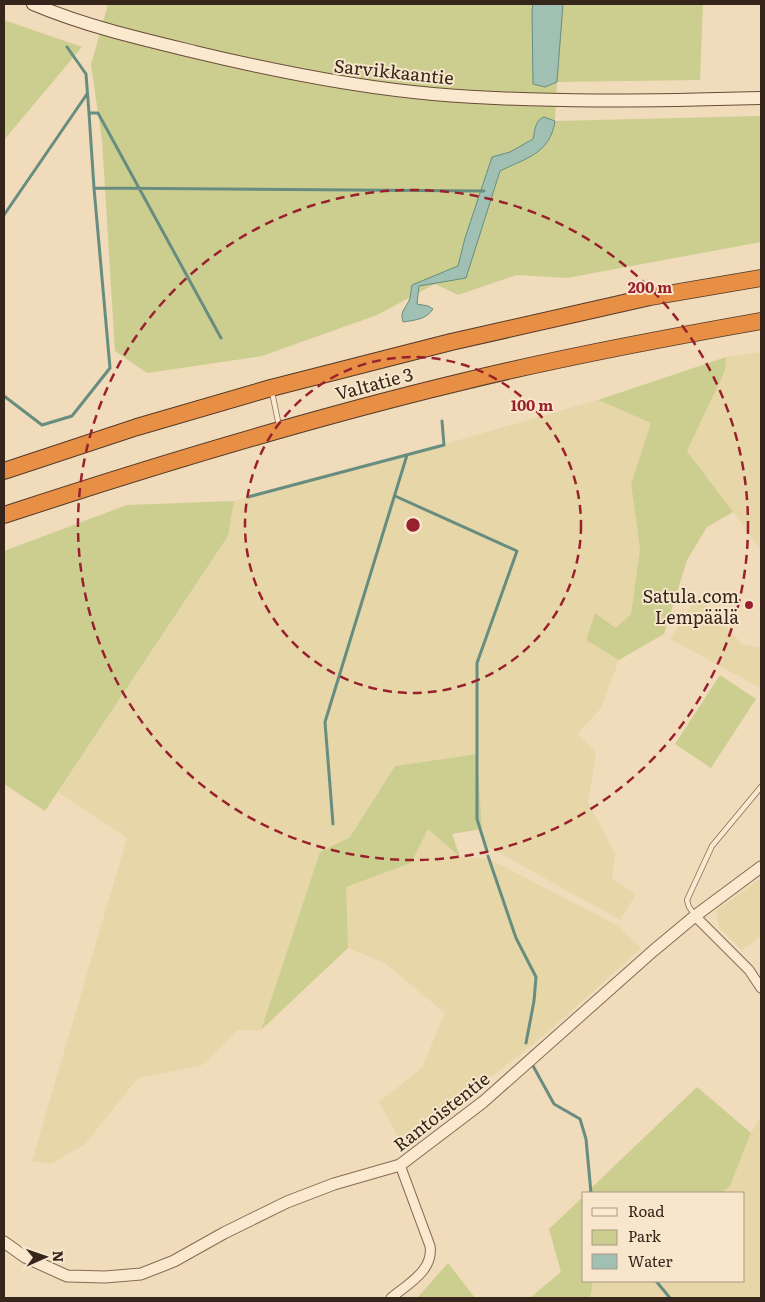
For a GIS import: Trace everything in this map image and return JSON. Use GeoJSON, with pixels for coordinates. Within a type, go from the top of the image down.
{"type":"FeatureCollection","features":[{"type":"Feature","properties":{"kind":"highway","name":"Valtatie 3"},"geometry":{"type":"LineString","coordinates":[[4,471],[137,428],[271,388],[538,322],[650,297],[761,278]]}},
{"type":"Feature","properties":{"kind":"highway","name":"Valtatie 3"},"geometry":{"type":"LineString","coordinates":[[4,514],[279,429],[457,382],[653,340],[761,321]]}},
{"type":"Feature","properties":{"kind":"main road","name":"Sarvikkaantie"},"geometry":{"type":"LineString","coordinates":[[33,4],[131,37],[323,80],[432,94],[529,100],[640,102],[761,98]]}},
{"type":"Feature","properties":{"kind":"street","name":"Rantoistentie"},"geometry":{"type":"LineString","coordinates":[[4,1242],[25,1257],[67,1276],[105,1277],[141,1274],[174,1262],[224,1233],[287,1202],[334,1184],[400,1165],[483,1102],[653,951],[695,916],[761,867]]}},
{"type":"Feature","properties":{"kind":"street"},"geometry":{"type":"LineString","coordinates":[[695,916],[750,970],[761,988]]}},
{"type":"Feature","properties":{"kind":"street"},"geometry":{"type":"LineString","coordinates":[[391,1298],[427,1268],[431,1256],[430,1246],[400,1165]]}},
{"type":"Feature","properties":{"kind":"lane"},"geometry":{"type":"LineString","coordinates":[[271,388],[279,429]]}},
{"type":"Feature","properties":{"kind":"lane"},"geometry":{"type":"LineString","coordinates":[[695,916],[689,908],[687,900],[712,846],[761,787]]}},
{"type":"Feature","properties":{"kind":"shaded area"},"geometry":{"type":"Polygon","coordinates":[[[761,352],[761,551],[687,451],[725,372],[726,357],[761,352]]]}},
{"type":"Feature","properties":{"kind":"shaded area"},"geometry":{"type":"Polygon","coordinates":[[[598,400],[651,423],[631,484],[640,549],[631,614],[616,628],[595,613],[586,640],[619,660],[601,708],[577,734],[596,753],[588,802],[615,854],[612,879],[636,894],[620,920],[483,844],[477,754],[395,766],[350,837],[320,852],[261,1030],[238,1030],[202,1065],[138,1078],[85,1144],[51,1164],[32,1161],[127,838],[58,792],[228,536],[234,501],[407,455],[598,400]]]}},
{"type":"Feature","properties":{"kind":"shaded area"},"geometry":{"type":"Polygon","coordinates":[[[698,596],[742,644],[761,648],[761,688],[670,639],[698,596]]]}},
{"type":"Feature","properties":{"kind":"shaded area"},"geometry":{"type":"Polygon","coordinates":[[[428,829],[460,857],[489,859],[616,925],[641,948],[550,1030],[404,1147],[379,1102],[422,1068],[445,1013],[385,963],[348,948],[345,887],[411,863],[428,829]]]}},
{"type":"Feature","properties":{"kind":"shaded area"},"geometry":{"type":"Polygon","coordinates":[[[761,878],[761,936],[742,950],[719,928],[716,911],[761,878]]]}},
{"type":"Feature","properties":{"kind":"shaded area"},"geometry":{"type":"Polygon","coordinates":[[[761,1116],[761,1298],[590,1298],[593,1282],[745,1282],[745,1192],[723,1192],[730,1186],[751,1133],[761,1116]]]}},
{"type":"Feature","properties":{"kind":"green space"},"geometry":{"type":"Polygon","coordinates":[[[108,4],[703,4],[700,80],[557,82],[555,121],[761,116],[761,242],[567,278],[517,275],[458,295],[435,284],[377,315],[262,356],[147,373],[115,351],[102,140],[91,65],[108,4]]]}},
{"type":"Feature","properties":{"kind":"green space"},"geometry":{"type":"Polygon","coordinates":[[[4,20],[82,47],[4,140],[4,20]]]}},
{"type":"Feature","properties":{"kind":"green space"},"geometry":{"type":"Polygon","coordinates":[[[726,357],[725,371],[687,451],[733,512],[707,527],[687,560],[664,634],[619,660],[586,640],[595,613],[616,628],[631,614],[640,549],[631,484],[651,423],[598,400],[726,357]]]}},
{"type":"Feature","properties":{"kind":"green space"},"geometry":{"type":"Polygon","coordinates":[[[234,501],[228,536],[45,811],[4,784],[4,551],[127,505],[234,501]]]}},
{"type":"Feature","properties":{"kind":"green space"},"geometry":{"type":"Polygon","coordinates":[[[720,675],[756,699],[711,768],[675,744],[720,675]]]}},
{"type":"Feature","properties":{"kind":"green space"},"geometry":{"type":"Polygon","coordinates":[[[477,754],[482,829],[452,834],[460,857],[428,829],[411,863],[346,887],[348,948],[261,1030],[320,852],[350,837],[395,766],[477,754]]]}},
{"type":"Feature","properties":{"kind":"green space"},"geometry":{"type":"Polygon","coordinates":[[[697,1087],[751,1133],[730,1186],[723,1192],[587,1192],[697,1087]]]}},
{"type":"Feature","properties":{"kind":"green space"},"geometry":{"type":"Polygon","coordinates":[[[582,1198],[582,1282],[593,1282],[590,1298],[530,1298],[561,1272],[549,1229],[582,1198]]]}},
{"type":"Feature","properties":{"kind":"green space"},"geometry":{"type":"Polygon","coordinates":[[[448,1263],[475,1298],[417,1298],[448,1263]]]}},
{"type":"Feature","properties":{"kind":"water"},"geometry":{"type":"Polygon","coordinates":[[[533,4],[563,4],[557,82],[545,87],[533,84],[533,4]]]}},
{"type":"Feature","properties":{"kind":"water"},"geometry":{"type":"Polygon","coordinates":[[[544,117],[555,121],[548,141],[535,154],[500,171],[466,278],[419,286],[417,304],[433,309],[423,317],[403,322],[402,315],[410,298],[412,285],[458,266],[465,238],[492,157],[510,152],[533,139],[537,123],[544,117]]]}},
{"type":"Feature","properties":{"kind":"waterway"},"geometry":{"type":"LineString","coordinates":[[67,47],[86,74],[89,113],[98,113],[221,338]]}},
{"type":"Feature","properties":{"kind":"waterway"},"geometry":{"type":"LineString","coordinates":[[4,215],[87,94]]}},
{"type":"Feature","properties":{"kind":"waterway"},"geometry":{"type":"LineString","coordinates":[[89,113],[94,188],[484,191]]}},
{"type":"Feature","properties":{"kind":"waterway"},"geometry":{"type":"LineString","coordinates":[[4,396],[42,425],[72,416],[110,368],[94,188]]}},
{"type":"Feature","properties":{"kind":"waterway"},"geometry":{"type":"LineString","coordinates":[[248,497],[444,445],[442,421]]}},
{"type":"Feature","properties":{"kind":"waterway"},"geometry":{"type":"LineString","coordinates":[[333,824],[325,722],[407,455]]}},
{"type":"Feature","properties":{"kind":"waterway"},"geometry":{"type":"LineString","coordinates":[[395,496],[517,551],[477,663],[477,819],[487,851]]}},
{"type":"Feature","properties":{"kind":"waterway"},"geometry":{"type":"LineString","coordinates":[[488,856],[516,938],[536,977],[534,1001],[526,1043]]}},
{"type":"Feature","properties":{"kind":"waterway"},"geometry":{"type":"LineString","coordinates":[[532,1064],[554,1104],[580,1119],[586,1139],[591,1192]]}},
{"type":"Feature","properties":{"kind":"waterway"},"geometry":{"type":"LineString","coordinates":[[657,1282],[670,1298]]}},
{"type":"Feature","properties":{"kind":"place","name":"Satula.com Lempäälä"},"geometry":{"type":"Point","coordinates":[749,605]}}]}
